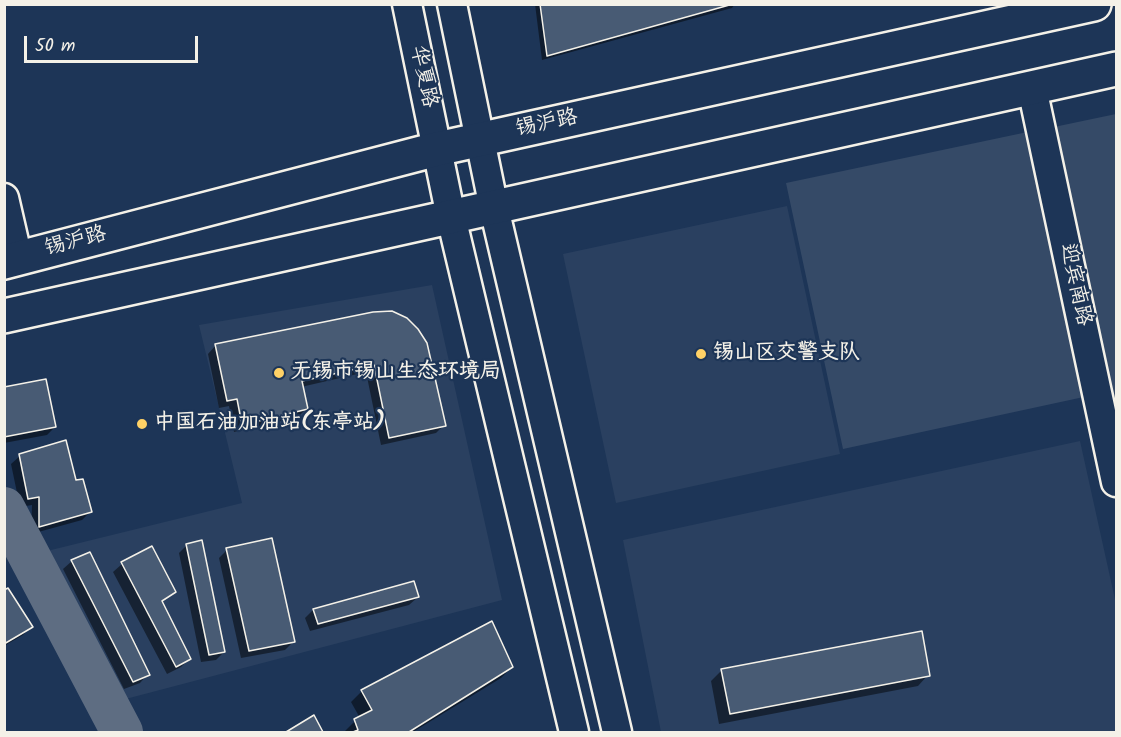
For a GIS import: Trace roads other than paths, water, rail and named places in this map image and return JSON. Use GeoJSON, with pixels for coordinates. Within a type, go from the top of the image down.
{"type":"FeatureCollection","features":[{"type":"Feature","properties":{"kind":"main road","name":"锡沪路"},"geometry":{"type":"LineString","coordinates":[[11,260],[437,149],[1027,12],[1094,4]]}},
{"type":"Feature","properties":{"kind":"main road"},"geometry":{"type":"LineString","coordinates":[[4,316],[1116,69]]}},
{"type":"Feature","properties":{"kind":"street","name":"华夏路"},"geometry":{"type":"LineString","coordinates":[[407,4],[452,218],[574,732]]}},
{"type":"Feature","properties":{"kind":"street"},"geometry":{"type":"LineString","coordinates":[[452,4],[494,208],[617,732]]}},
{"type":"Feature","properties":{"kind":"street","name":"迎宾南路"},"geometry":{"type":"LineString","coordinates":[[1032,88],[1116,482]]}},
{"type":"Feature","properties":{"kind":"street"},"geometry":{"type":"LineString","coordinates":[[4,198],[11,260]]}},
{"type":"Feature","properties":{"kind":"waterway"},"geometry":{"type":"LineString","coordinates":[[4,508],[122,732]]}},
{"type":"Feature","properties":{"kind":"place","name":"锡山区交警支队"},"geometry":{"type":"Point","coordinates":[701,354]}},
{"type":"Feature","properties":{"kind":"place","name":"无锡市锡山生态环境局"},"geometry":{"type":"Point","coordinates":[279,373]}},
{"type":"Feature","properties":{"kind":"place","name":"中国石油加油站(东亭站)"},"geometry":{"type":"Point","coordinates":[142,424]}}]}
